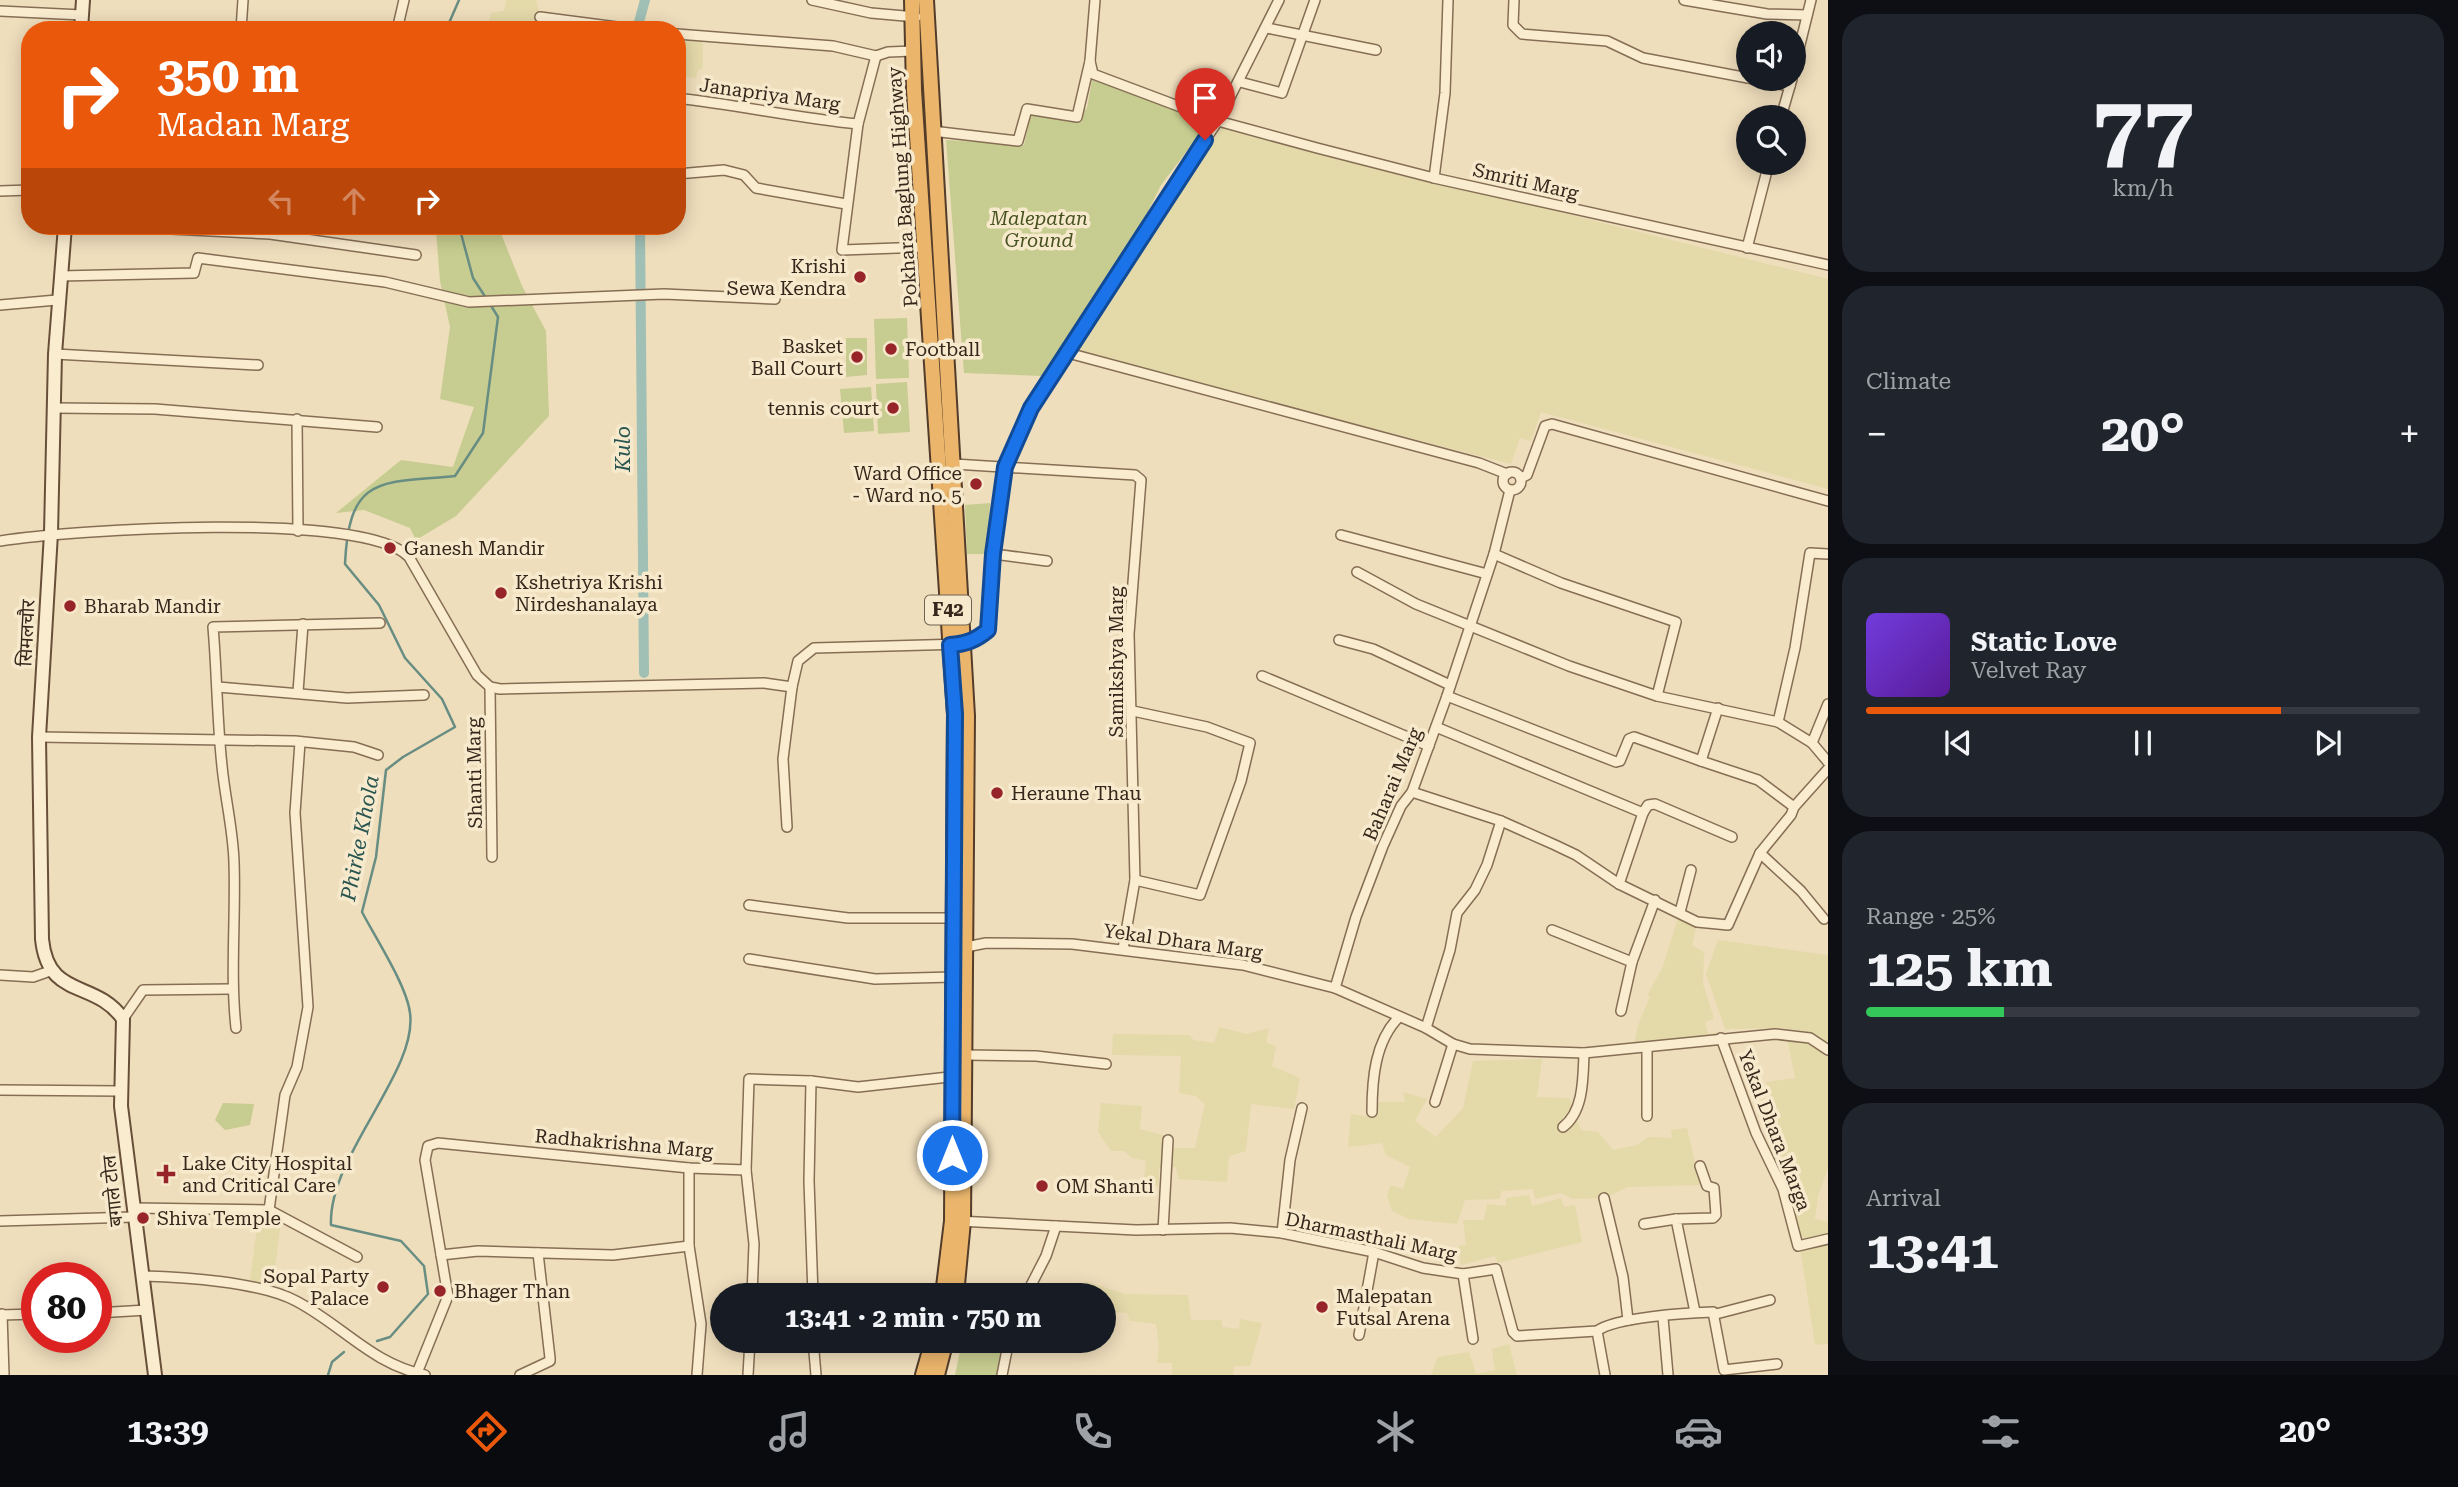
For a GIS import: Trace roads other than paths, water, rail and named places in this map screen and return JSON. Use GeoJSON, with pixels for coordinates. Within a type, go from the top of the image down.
{"type":"FeatureCollection","features":[{"type":"Feature","properties":{"kind":"highway","name":"Pokhara Baglung Highway"},"geometry":{"type":"LineString","coordinates":[[912,0],[918,17],[932,131],[954,464],[957,645],[954,918],[960,948],[953,977],[959,1076],[956,1283]]}},
{"type":"Feature","properties":{"kind":"highway","name":"Pokhara Baglung Highway"},"geometry":{"type":"LineString","coordinates":[[926,0],[918,17],[913,51],[925,247],[957,645],[968,743],[960,948],[966,1055],[959,1076]]}},
{"type":"Feature","properties":{"kind":"highway","name":"Pokhara Baglung Highway"},"geometry":{"type":"LineString","coordinates":[[945,1283],[958,1221]]}},
{"type":"Feature","properties":{"kind":"highway"},"geometry":{"type":"LineString","coordinates":[[923,1375],[929,1353]]}},
{"type":"Feature","properties":{"kind":"highway"},"geometry":{"type":"LineString","coordinates":[[937,1375],[943,1353]]}},
{"type":"Feature","properties":{"kind":"main road"},"geometry":{"type":"LineString","coordinates":[[82,21],[83,0]]}},
{"type":"Feature","properties":{"kind":"main road","name":"सिमलचौर"},"geometry":{"type":"LineString","coordinates":[[50,971],[44,957],[42,939],[39,737],[51,533],[57,300],[64,235]]}},
{"type":"Feature","properties":{"kind":"main road"},"geometry":{"type":"LineString","coordinates":[[50,971],[112,1005],[124,1019]]}},
{"type":"Feature","properties":{"kind":"main road","name":"बगाले टोल"},"geometry":{"type":"LineString","coordinates":[[124,1019],[120,1091],[155,1375]]}},
{"type":"Feature","properties":{"kind":"street"},"geometry":{"type":"LineString","coordinates":[[242,21],[243,0]]}},
{"type":"Feature","properties":{"kind":"street"},"geometry":{"type":"LineString","coordinates":[[399,21],[404,0]]}},
{"type":"Feature","properties":{"kind":"street"},"geometry":{"type":"LineString","coordinates":[[812,0],[918,17]]}},
{"type":"Feature","properties":{"kind":"street"},"geometry":{"type":"LineString","coordinates":[[932,131],[1018,141],[1027,109],[1077,117],[1090,61],[1095,0]]}},
{"type":"Feature","properties":{"kind":"street"},"geometry":{"type":"LineString","coordinates":[[787,827],[783,759],[798,661],[814,648],[957,645],[978,639],[988,630],[993,554],[1005,467],[1031,408],[1151,220],[1219,121],[1279,0]]}},
{"type":"Feature","properties":{"kind":"street"},"geometry":{"type":"LineString","coordinates":[[1240,82],[1282,93],[1315,0]]}},
{"type":"Feature","properties":{"kind":"street"},"geometry":{"type":"LineString","coordinates":[[1434,178],[1445,93],[1448,0]]}},
{"type":"Feature","properties":{"kind":"street"},"geometry":{"type":"LineString","coordinates":[[1514,0],[1513,25],[1522,34],[1607,41],[1643,58],[1736,75]]}},
{"type":"Feature","properties":{"kind":"street"},"geometry":{"type":"LineString","coordinates":[[1684,0],[1767,14],[1807,15]]}},
{"type":"Feature","properties":{"kind":"street"},"geometry":{"type":"LineString","coordinates":[[1806,21],[1811,0]]}},
{"type":"Feature","properties":{"kind":"street"},"geometry":{"type":"LineString","coordinates":[[0,11],[82,15]]}},
{"type":"Feature","properties":{"kind":"street"},"geometry":{"type":"LineString","coordinates":[[540,16],[576,21]]}},
{"type":"Feature","properties":{"kind":"street"},"geometry":{"type":"LineString","coordinates":[[1267,28],[1376,50]]}},
{"type":"Feature","properties":{"kind":"street"},"geometry":{"type":"LineString","coordinates":[[686,35],[833,46],[876,56],[888,52],[913,51]]}},
{"type":"Feature","properties":{"kind":"street"},"geometry":{"type":"LineString","coordinates":[[876,56],[858,124],[842,250],[925,247]]}},
{"type":"Feature","properties":{"kind":"street","name":"Smriti Marg"},"geometry":{"type":"LineString","coordinates":[[1090,61],[1093,74],[1219,121],[1434,178],[1828,265]]}},
{"type":"Feature","properties":{"kind":"street","name":"Janapriya Marg"},"geometry":{"type":"LineString","coordinates":[[686,99],[736,105],[805,119],[858,124]]}},
{"type":"Feature","properties":{"kind":"street"},"geometry":{"type":"LineString","coordinates":[[686,173],[724,170],[744,175],[755,188],[846,204]]}},
{"type":"Feature","properties":{"kind":"street"},"geometry":{"type":"LineString","coordinates":[[1747,248],[1766,175]]}},
{"type":"Feature","properties":{"kind":"street"},"geometry":{"type":"LineString","coordinates":[[0,191],[21,190]]}},
{"type":"Feature","properties":{"kind":"street"},"geometry":{"type":"LineString","coordinates":[[277,235],[416,254]]}},
{"type":"Feature","properties":{"kind":"street"},"geometry":{"type":"LineString","coordinates":[[60,275],[194,274],[198,258],[385,282],[469,302],[664,294],[775,299]]}},
{"type":"Feature","properties":{"kind":"street"},"geometry":{"type":"LineString","coordinates":[[0,305],[57,300]]}},
{"type":"Feature","properties":{"kind":"street"},"geometry":{"type":"LineString","coordinates":[[1068,353],[1479,463],[1507,474],[1515,472],[1521,478]]}},
{"type":"Feature","properties":{"kind":"street"},"geometry":{"type":"LineString","coordinates":[[55,354],[258,365]]}},
{"type":"Feature","properties":{"kind":"street"},"geometry":{"type":"LineString","coordinates":[[53,408],[155,409],[377,427]]}},
{"type":"Feature","properties":{"kind":"street"},"geometry":{"type":"LineString","coordinates":[[297,419],[298,531]]}},
{"type":"Feature","properties":{"kind":"street"},"geometry":{"type":"LineString","coordinates":[[1521,478],[1527,475],[1545,426],[1552,424],[1828,501]]}},
{"type":"Feature","properties":{"kind":"street","name":"Samikshya Marg"},"geometry":{"type":"LineString","coordinates":[[954,464],[1135,475],[1141,480],[1129,634],[1133,711],[1132,821],[1135,880],[1123,949]]}},
{"type":"Feature","properties":{"kind":"street"},"geometry":{"type":"LineString","coordinates":[[1507,474],[1503,482],[1510,490],[1520,486],[1521,478]]}},
{"type":"Feature","properties":{"kind":"street","name":"Baharai Marg"},"geometry":{"type":"LineString","coordinates":[[1335,988],[1356,917],[1401,806],[1412,792],[1447,696],[1494,554],[1510,490]]}},
{"type":"Feature","properties":{"kind":"street"},"geometry":{"type":"LineString","coordinates":[[0,541],[51,533],[170,527],[337,532],[379,541],[405,552],[459,646],[490,687],[764,683],[792,687]]}},
{"type":"Feature","properties":{"kind":"street"},"geometry":{"type":"LineString","coordinates":[[1341,535],[1487,574]]}},
{"type":"Feature","properties":{"kind":"street"},"geometry":{"type":"LineString","coordinates":[[1778,722],[1795,648],[1810,553],[1828,554]]}},
{"type":"Feature","properties":{"kind":"street"},"geometry":{"type":"LineString","coordinates":[[993,554],[1047,561]]}},
{"type":"Feature","properties":{"kind":"street"},"geometry":{"type":"LineString","coordinates":[[1494,554],[1561,583],[1676,622],[1657,696]]}},
{"type":"Feature","properties":{"kind":"street"},"geometry":{"type":"LineString","coordinates":[[1357,572],[1416,604],[1569,666],[1657,696],[1778,722],[1812,743],[1828,762]]}},
{"type":"Feature","properties":{"kind":"street"},"geometry":{"type":"LineString","coordinates":[[236,1028],[231,989],[236,947],[234,862],[219,738],[213,627],[380,622]]}},
{"type":"Feature","properties":{"kind":"street"},"geometry":{"type":"LineString","coordinates":[[298,692],[303,624]]}},
{"type":"Feature","properties":{"kind":"street"},"geometry":{"type":"LineString","coordinates":[[1339,640],[1373,649],[1450,685]]}},
{"type":"Feature","properties":{"kind":"street"},"geometry":{"type":"LineString","coordinates":[[1262,676],[1429,746]]}},
{"type":"Feature","properties":{"kind":"street"},"geometry":{"type":"LineString","coordinates":[[218,687],[347,698],[424,695]]}},
{"type":"Feature","properties":{"kind":"street","name":"Shanti Marg"},"geometry":{"type":"LineString","coordinates":[[490,687],[492,858]]}},
{"type":"Feature","properties":{"kind":"street"},"geometry":{"type":"LineString","coordinates":[[1447,696],[1616,762],[1620,761],[1629,739],[1634,737],[1758,780],[1794,807]]}},
{"type":"Feature","properties":{"kind":"street"},"geometry":{"type":"LineString","coordinates":[[1812,743],[1828,704]]}},
{"type":"Feature","properties":{"kind":"street"},"geometry":{"type":"LineString","coordinates":[[1701,761],[1718,708]]}},
{"type":"Feature","properties":{"kind":"street"},"geometry":{"type":"LineString","coordinates":[[1133,711],[1207,727],[1250,743],[1241,781],[1200,895],[1135,880]]}},
{"type":"Feature","properties":{"kind":"street"},"geometry":{"type":"LineString","coordinates":[[1436,727],[1643,814]]}},
{"type":"Feature","properties":{"kind":"street"},"geometry":{"type":"LineString","coordinates":[[39,737],[219,738],[300,742],[354,747],[379,755]]}},
{"type":"Feature","properties":{"kind":"street"},"geometry":{"type":"LineString","coordinates":[[269,1210],[285,1096],[297,1067],[308,1007],[295,813],[300,742]]}},
{"type":"Feature","properties":{"kind":"street"},"geometry":{"type":"LineString","coordinates":[[1412,792],[1501,821],[1576,855],[1619,884],[1679,912],[1709,925],[1728,925],[1760,853],[1786,822],[1794,807],[1828,769]]}},
{"type":"Feature","properties":{"kind":"street"},"geometry":{"type":"LineString","coordinates":[[1619,884],[1648,805],[1655,804],[1732,836]]}},
{"type":"Feature","properties":{"kind":"street"},"geometry":{"type":"LineString","coordinates":[[1426,1028],[1450,950],[1457,913],[1475,890],[1487,865],[1501,821]]}},
{"type":"Feature","properties":{"kind":"street"},"geometry":{"type":"LineString","coordinates":[[1760,853],[1801,891],[1824,919]]}},
{"type":"Feature","properties":{"kind":"street"},"geometry":{"type":"LineString","coordinates":[[1679,912],[1691,870]]}},
{"type":"Feature","properties":{"kind":"street"},"geometry":{"type":"LineString","coordinates":[[1621,1011],[1632,962],[1655,900]]}},
{"type":"Feature","properties":{"kind":"street"},"geometry":{"type":"LineString","coordinates":[[749,905],[848,918],[954,918]]}},
{"type":"Feature","properties":{"kind":"street"},"geometry":{"type":"LineString","coordinates":[[1552,930],[1632,962]]}},
{"type":"Feature","properties":{"kind":"street","name":"Yekal Dhara Marg"},"geometry":{"type":"LineString","coordinates":[[960,948],[986,943],[1047,944],[1123,949],[1243,965],[1335,988],[1426,1028],[1453,1044],[1470,1049],[1584,1054],[1775,1034],[1810,1038],[1828,1050]]}},
{"type":"Feature","properties":{"kind":"street"},"geometry":{"type":"LineString","coordinates":[[749,959],[875,979],[953,977]]}},
{"type":"Feature","properties":{"kind":"street"},"geometry":{"type":"LineString","coordinates":[[0,975],[33,977],[50,971]]}},
{"type":"Feature","properties":{"kind":"street"},"geometry":{"type":"LineString","coordinates":[[124,1019],[143,990],[231,989]]}},
{"type":"Feature","properties":{"kind":"street"},"geometry":{"type":"LineString","coordinates":[[1372,1112],[1375,1068],[1381,1044],[1399,1017]]}},
{"type":"Feature","properties":{"kind":"street","name":"Yekal Dhara Marga"},"geometry":{"type":"LineString","coordinates":[[1721,1038],[1752,1123],[1783,1189],[1798,1246],[1828,1239]]}},
{"type":"Feature","properties":{"kind":"street"},"geometry":{"type":"LineString","coordinates":[[1435,1102],[1453,1044]]}},
{"type":"Feature","properties":{"kind":"street"},"geometry":{"type":"LineString","coordinates":[[1647,1049],[1647,1116]]}},
{"type":"Feature","properties":{"kind":"street"},"geometry":{"type":"LineString","coordinates":[[1563,1126],[1574,1118],[1583,1080],[1584,1054]]}},
{"type":"Feature","properties":{"kind":"street"},"geometry":{"type":"LineString","coordinates":[[966,1055],[1036,1056],[1106,1064]]}},
{"type":"Feature","properties":{"kind":"street"},"geometry":{"type":"LineString","coordinates":[[752,1283],[754,1244],[746,1170],[750,1079],[811,1081],[858,1087],[959,1076]]}},
{"type":"Feature","properties":{"kind":"street"},"geometry":{"type":"LineString","coordinates":[[811,1081],[809,1181],[813,1283]]}},
{"type":"Feature","properties":{"kind":"street"},"geometry":{"type":"LineString","coordinates":[[0,1090],[120,1091]]}},
{"type":"Feature","properties":{"kind":"street"},"geometry":{"type":"LineString","coordinates":[[1282,1233],[1290,1160],[1301,1108]]}},
{"type":"Feature","properties":{"kind":"street"},"geometry":{"type":"LineString","coordinates":[[1163,1230],[1168,1140]]}},
{"type":"Feature","properties":{"kind":"street","name":"Radhakrishna Marg"},"geometry":{"type":"LineString","coordinates":[[421,1374],[448,1296],[425,1160],[428,1146],[438,1143],[689,1168],[746,1170]]}},
{"type":"Feature","properties":{"kind":"street"},"geometry":{"type":"LineString","coordinates":[[1644,1224],[1676,1219],[1713,1218],[1716,1215],[1714,1188],[1707,1186],[1700,1166]]}},
{"type":"Feature","properties":{"kind":"street"},"geometry":{"type":"LineString","coordinates":[[689,1168],[689,1246],[701,1324],[697,1375]]}},
{"type":"Feature","properties":{"kind":"street"},"geometry":{"type":"LineString","coordinates":[[1604,1198],[1623,1277],[1628,1320]]}},
{"type":"Feature","properties":{"kind":"street"},"geometry":{"type":"LineString","coordinates":[[0,1221],[133,1212],[269,1210],[357,1257]]}},
{"type":"Feature","properties":{"kind":"street"},"geometry":{"type":"LineString","coordinates":[[1676,1219],[1695,1312]]}},
{"type":"Feature","properties":{"kind":"street","name":"Dharmasthali Marg"},"geometry":{"type":"LineString","coordinates":[[958,1221],[1163,1230],[1230,1228],[1282,1233],[1374,1252],[1406,1264],[1463,1274],[1496,1269],[1513,1332],[1517,1336],[1597,1331],[1628,1320],[1663,1318],[1695,1312],[1716,1314],[1770,1300]]}},
{"type":"Feature","properties":{"kind":"street"},"geometry":{"type":"LineString","coordinates":[[1032,1283],[1046,1256],[1056,1226]]}},
{"type":"Feature","properties":{"kind":"street"},"geometry":{"type":"LineString","coordinates":[[441,1255],[478,1251],[613,1255],[689,1246]]}},
{"type":"Feature","properties":{"kind":"street"},"geometry":{"type":"LineString","coordinates":[[1359,1335],[1374,1252]]}},
{"type":"Feature","properties":{"kind":"street"},"geometry":{"type":"LineString","coordinates":[[520,1375],[550,1362],[538,1253]]}},
{"type":"Feature","properties":{"kind":"street"},"geometry":{"type":"LineString","coordinates":[[1463,1274],[1473,1339]]}},
{"type":"Feature","properties":{"kind":"street"},"geometry":{"type":"LineString","coordinates":[[144,1276],[195,1277],[294,1300],[346,1334],[377,1359],[421,1374]]}},
{"type":"Feature","properties":{"kind":"street"},"geometry":{"type":"LineString","coordinates":[[112,1312],[147,1310]]}},
{"type":"Feature","properties":{"kind":"street"},"geometry":{"type":"LineString","coordinates":[[4,1375],[1,1315],[21,1314]]}},
{"type":"Feature","properties":{"kind":"street"},"geometry":{"type":"LineString","coordinates":[[1716,1314],[1724,1370],[1777,1364]]}},
{"type":"Feature","properties":{"kind":"street"},"geometry":{"type":"LineString","coordinates":[[1663,1318],[1668,1375]]}},
{"type":"Feature","properties":{"kind":"street"},"geometry":{"type":"LineString","coordinates":[[1597,1331],[1605,1375]]}},
{"type":"Feature","properties":{"kind":"street"},"geometry":{"type":"LineString","coordinates":[[748,1375],[749,1353]]}},
{"type":"Feature","properties":{"kind":"street"},"geometry":{"type":"LineString","coordinates":[[814,1353],[816,1375]]}},
{"type":"Feature","properties":{"kind":"street"},"geometry":{"type":"LineString","coordinates":[[1002,1375],[1006,1353]]}},
{"type":"Feature","properties":{"kind":"waterway","name":"Phirke Khola"},"geometry":{"type":"LineString","coordinates":[[450,21],[459,0]]}},
{"type":"Feature","properties":{"kind":"waterway","name":"Kulo"},"geometry":{"type":"LineString","coordinates":[[639,21],[645,0]]}},
{"type":"Feature","properties":{"kind":"waterway","name":"Phirke Khola"},"geometry":{"type":"LineString","coordinates":[[461,235],[473,278],[486,298]]}},
{"type":"Feature","properties":{"kind":"waterway","name":"Kulo"},"geometry":{"type":"LineString","coordinates":[[640,235],[644,673]]}},
{"type":"Feature","properties":{"kind":"waterway","name":"Phirke Khola"},"geometry":{"type":"LineString","coordinates":[[377,1341],[390,1337],[428,1294],[424,1266],[401,1241],[331,1225],[334,1198],[343,1171],[388,1088],[409,1036],[408,1002],[390,962],[362,912],[376,857],[386,770],[455,727],[442,699],[405,658],[379,605],[345,564],[348,535],[353,513],[362,498],[389,483],[455,476],[483,433],[498,317],[490,304]]}},
{"type":"Feature","properties":{"kind":"waterway","name":"Phirke Khola"},"geometry":{"type":"LineString","coordinates":[[328,1375],[332,1362],[344,1352]]}},
{"type":"Feature","properties":{"kind":"place","name":"Krishi Sewa Kendra"},"geometry":{"type":"Point","coordinates":[860,277]}},
{"type":"Feature","properties":{"kind":"place","name":"Football"},"geometry":{"type":"Point","coordinates":[891,349]}},
{"type":"Feature","properties":{"kind":"place","name":"Basket Ball Court"},"geometry":{"type":"Point","coordinates":[857,357]}},
{"type":"Feature","properties":{"kind":"place","name":"tennis court"},"geometry":{"type":"Point","coordinates":[893,408]}},
{"type":"Feature","properties":{"kind":"place","name":"Ward Office - Ward no. 5"},"geometry":{"type":"Point","coordinates":[976,484]}},
{"type":"Feature","properties":{"kind":"place","name":"Ganesh Mandir"},"geometry":{"type":"Point","coordinates":[390,548]}},
{"type":"Feature","properties":{"kind":"place","name":"Kshetriya Krishi Nirdeshanalaya"},"geometry":{"type":"Point","coordinates":[501,593]}},
{"type":"Feature","properties":{"kind":"place","name":"Bharab Mandir"},"geometry":{"type":"Point","coordinates":[70,606]}},
{"type":"Feature","properties":{"kind":"place","name":"Heraune Thau"},"geometry":{"type":"Point","coordinates":[997,793]}},
{"type":"Feature","properties":{"kind":"place","name":"Lake City Hospital and Critical Care"},"geometry":{"type":"Point","coordinates":[166,1174]}},
{"type":"Feature","properties":{"kind":"place","name":"OM Shanti"},"geometry":{"type":"Point","coordinates":[1042,1186]}},
{"type":"Feature","properties":{"kind":"place","name":"Shiva Temple"},"geometry":{"type":"Point","coordinates":[143,1218]}},
{"type":"Feature","properties":{"kind":"place","name":"Sopal Party Palace"},"geometry":{"type":"Point","coordinates":[383,1287]}},
{"type":"Feature","properties":{"kind":"place","name":"Bhager Than"},"geometry":{"type":"Point","coordinates":[440,1291]}},
{"type":"Feature","properties":{"kind":"place","name":"Malepatan Futsal Arena"},"geometry":{"type":"Point","coordinates":[1322,1307]}},
{"type":"Feature","properties":{"kind":"park label","name":"Malepatan Ground"},"geometry":{"type":"Point","coordinates":[1039,229]}}]}
